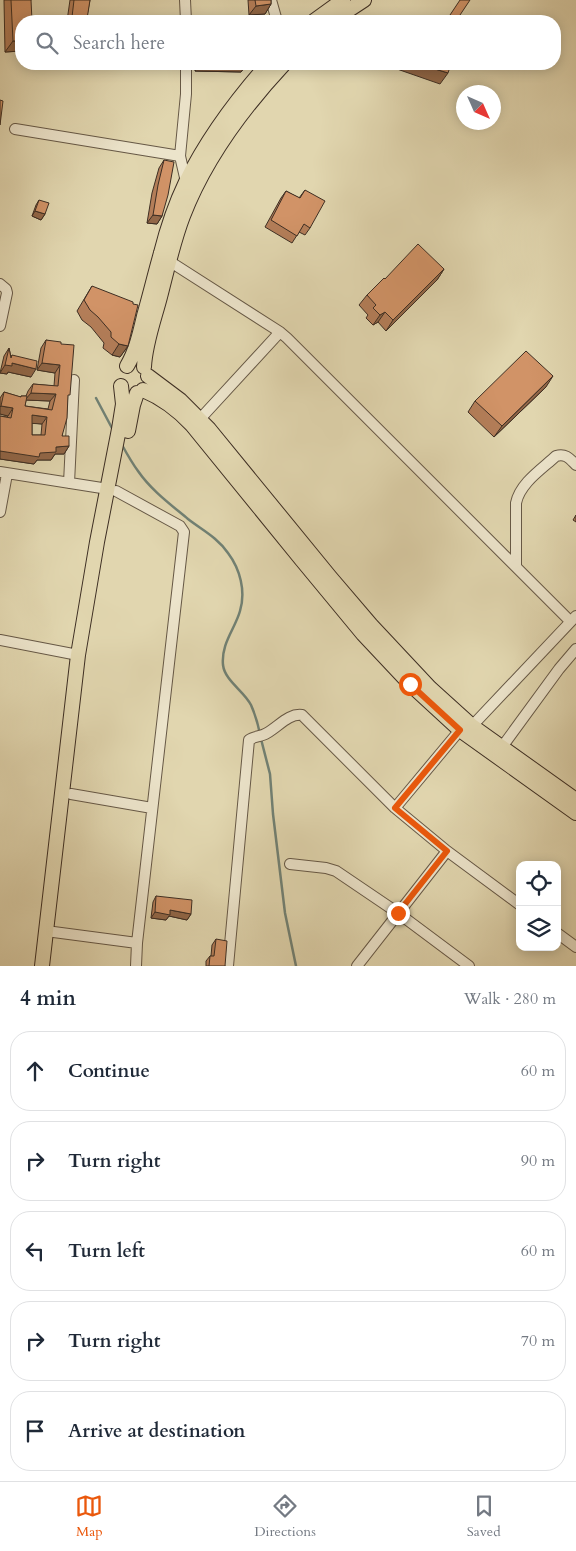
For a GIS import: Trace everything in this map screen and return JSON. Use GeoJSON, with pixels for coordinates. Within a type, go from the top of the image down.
{"type":"FeatureCollection","features":[{"type":"Feature","properties":{"kind":"main road"},"geometry":{"type":"LineString","coordinates":[[322,15],[343,0]]}},
{"type":"Feature","properties":{"kind":"main road"},"geometry":{"type":"LineString","coordinates":[[341,15],[364,0]]}},
{"type":"Feature","properties":{"kind":"main road"},"geometry":{"type":"LineString","coordinates":[[121,442],[123,404],[120,373],[131,359],[138,341],[172,217],[186,182],[213,136],[263,70]]}},
{"type":"Feature","properties":{"kind":"main road"},"geometry":{"type":"LineString","coordinates":[[42,966],[51,931],[71,794],[92,613],[121,442],[143,382],[147,345],[169,261],[193,192],[239,117],[258,92],[278,70]]}},
{"type":"Feature","properties":{"kind":"main road"},"geometry":{"type":"LineString","coordinates":[[127,366],[136,364],[143,382],[182,414],[192,425],[301,560],[364,634],[410,684],[576,813]]}},
{"type":"Feature","properties":{"kind":"main road"},"geometry":{"type":"LineString","coordinates":[[122,386],[127,391],[143,382]]}},
{"type":"Feature","properties":{"kind":"main road"},"geometry":{"type":"LineString","coordinates":[[143,382],[180,400],[200,419],[330,578],[466,728],[502,747],[576,800]]}},
{"type":"Feature","properties":{"kind":"main road"},"geometry":{"type":"LineString","coordinates":[[51,966],[51,931],[78,655],[97,542],[112,490]]}},
{"type":"Feature","properties":{"kind":"street"},"geometry":{"type":"LineString","coordinates":[[185,0],[186,15]]}},
{"type":"Feature","properties":{"kind":"street"},"geometry":{"type":"LineString","coordinates":[[271,0],[275,15]]}},
{"type":"Feature","properties":{"kind":"street"},"geometry":{"type":"LineString","coordinates":[[186,70],[186,94],[180,156],[186,182]]}},
{"type":"Feature","properties":{"kind":"street"},"geometry":{"type":"LineString","coordinates":[[15,128],[180,156]]}},
{"type":"Feature","properties":{"kind":"street"},"geometry":{"type":"LineString","coordinates":[[169,261],[280,332],[516,567],[573,619],[466,728],[395,808]]}},
{"type":"Feature","properties":{"kind":"street"},"geometry":{"type":"LineString","coordinates":[[0,284],[6,289],[7,293],[0,326]]}},
{"type":"Feature","properties":{"kind":"street"},"geometry":{"type":"LineString","coordinates":[[200,419],[280,332]]}},
{"type":"Feature","properties":{"kind":"street"},"geometry":{"type":"LineString","coordinates":[[69,483],[74,380]]}},
{"type":"Feature","properties":{"kind":"street"},"geometry":{"type":"LineString","coordinates":[[516,567],[516,503],[518,492],[556,456],[561,454],[566,456],[576,465]]}},
{"type":"Feature","properties":{"kind":"street"},"geometry":{"type":"LineString","coordinates":[[0,512],[3,473],[112,490],[180,526],[184,532],[137,943],[136,966]]}},
{"type":"Feature","properties":{"kind":"street"},"geometry":{"type":"LineString","coordinates":[[0,640],[78,655]]}},
{"type":"Feature","properties":{"kind":"street"},"geometry":{"type":"LineString","coordinates":[[502,747],[559,669],[576,649]]}},
{"type":"Feature","properties":{"kind":"street"},"geometry":{"type":"LineString","coordinates":[[228,966],[249,740],[250,738],[265,735],[294,715],[302,715],[395,808],[447,851],[516,902]]}},
{"type":"Feature","properties":{"kind":"street"},"geometry":{"type":"LineString","coordinates":[[71,794],[152,808]]}},
{"type":"Feature","properties":{"kind":"street"},"geometry":{"type":"LineString","coordinates":[[357,966],[447,851]]}},
{"type":"Feature","properties":{"kind":"street"},"geometry":{"type":"LineString","coordinates":[[290,864],[336,871],[398,913],[469,966]]}},
{"type":"Feature","properties":{"kind":"street"},"geometry":{"type":"LineString","coordinates":[[51,931],[137,943]]}},
{"type":"Feature","properties":{"kind":"street"},"geometry":{"type":"LineString","coordinates":[[561,936],[576,947]]}},
{"type":"Feature","properties":{"kind":"building"},"geometry":{"type":"Polygon","coordinates":[[[11,0],[31,0],[32,15],[15,15],[15,41],[13,41],[11,0]]]}},
{"type":"Feature","properties":{"kind":"building"},"geometry":{"type":"Polygon","coordinates":[[[74,0],[90,0],[88,15],[72,15],[74,0]]]}},
{"type":"Feature","properties":{"kind":"building"},"geometry":{"type":"Polygon","coordinates":[[[255,0],[271,0],[271,4],[256,6],[255,0]]]}},
{"type":"Feature","properties":{"kind":"building"},"geometry":{"type":"Polygon","coordinates":[[[460,0],[470,0],[460,15],[450,15],[460,0]]]}},
{"type":"Feature","properties":{"kind":"building"},"geometry":{"type":"Polygon","coordinates":[[[438,70],[449,70],[448,73],[438,70]]]}},
{"type":"Feature","properties":{"kind":"building"},"geometry":{"type":"Polygon","coordinates":[[[0,100],[3,101],[0,125],[0,100]]]}},
{"type":"Feature","properties":{"kind":"building"},"geometry":{"type":"Polygon","coordinates":[[[164,160],[174,162],[168,195],[162,216],[153,215],[158,185],[164,160]]]}},
{"type":"Feature","properties":{"kind":"building"},"geometry":{"type":"Polygon","coordinates":[[[305,190],[325,201],[310,228],[304,224],[297,236],[271,220],[286,191],[300,198],[305,190]]]}},
{"type":"Feature","properties":{"kind":"building"},"geometry":{"type":"Polygon","coordinates":[[[39,200],[49,203],[45,214],[35,211],[39,200]]]}},
{"type":"Feature","properties":{"kind":"building"},"geometry":{"type":"Polygon","coordinates":[[[418,244],[444,269],[393,320],[385,312],[380,315],[373,308],[376,305],[367,295],[418,244]]]}},
{"type":"Feature","properties":{"kind":"building"},"geometry":{"type":"Polygon","coordinates":[[[92,286],[138,305],[128,346],[119,344],[111,337],[111,332],[90,310],[84,300],[92,286]]]}},
{"type":"Feature","properties":{"kind":"building"},"geometry":{"type":"Polygon","coordinates":[[[46,340],[74,345],[67,418],[62,436],[69,436],[69,446],[56,447],[56,452],[40,453],[39,457],[0,451],[0,416],[11,418],[13,408],[1,406],[4,392],[21,397],[27,396],[25,406],[52,410],[56,394],[31,393],[33,384],[58,386],[60,365],[42,363],[46,340]],[[32,415],[32,435],[45,435],[47,417],[32,415]]]}},
{"type":"Feature","properties":{"kind":"building"},"geometry":{"type":"Polygon","coordinates":[[[9,348],[11,358],[12,355],[37,361],[36,369],[12,363],[12,366],[5,365],[9,348]]]}},
{"type":"Feature","properties":{"kind":"building"},"geometry":{"type":"Polygon","coordinates":[[[526,351],[553,376],[502,426],[475,401],[526,351]]]}},
{"type":"Feature","properties":{"kind":"building"},"geometry":{"type":"Polygon","coordinates":[[[156,896],[192,900],[191,914],[170,910],[170,915],[155,912],[156,896]]]}},
{"type":"Feature","properties":{"kind":"building"},"geometry":{"type":"Polygon","coordinates":[[[216,939],[227,941],[225,966],[209,966],[210,956],[214,956],[216,939]]]}},
{"type":"Feature","properties":{"kind":"waterway"},"geometry":{"type":"LineString","coordinates":[[96,398],[113,430]]}},
{"type":"Feature","properties":{"kind":"waterway"},"geometry":{"type":"LineString","coordinates":[[122,445],[143,478],[174,508],[219,542],[236,566],[241,580],[242,603],[238,618],[224,650],[223,665],[227,676],[251,705],[260,734]]}},
{"type":"Feature","properties":{"kind":"waterway"},"geometry":{"type":"LineString","coordinates":[[261,739],[270,774],[285,913],[296,966]]}},
{"type":"Feature","properties":{"kind":"route"},"geometry":{"type":"LineString","coordinates":[[398,913],[447,851],[395,808],[460,730],[410,684]]}}]}
